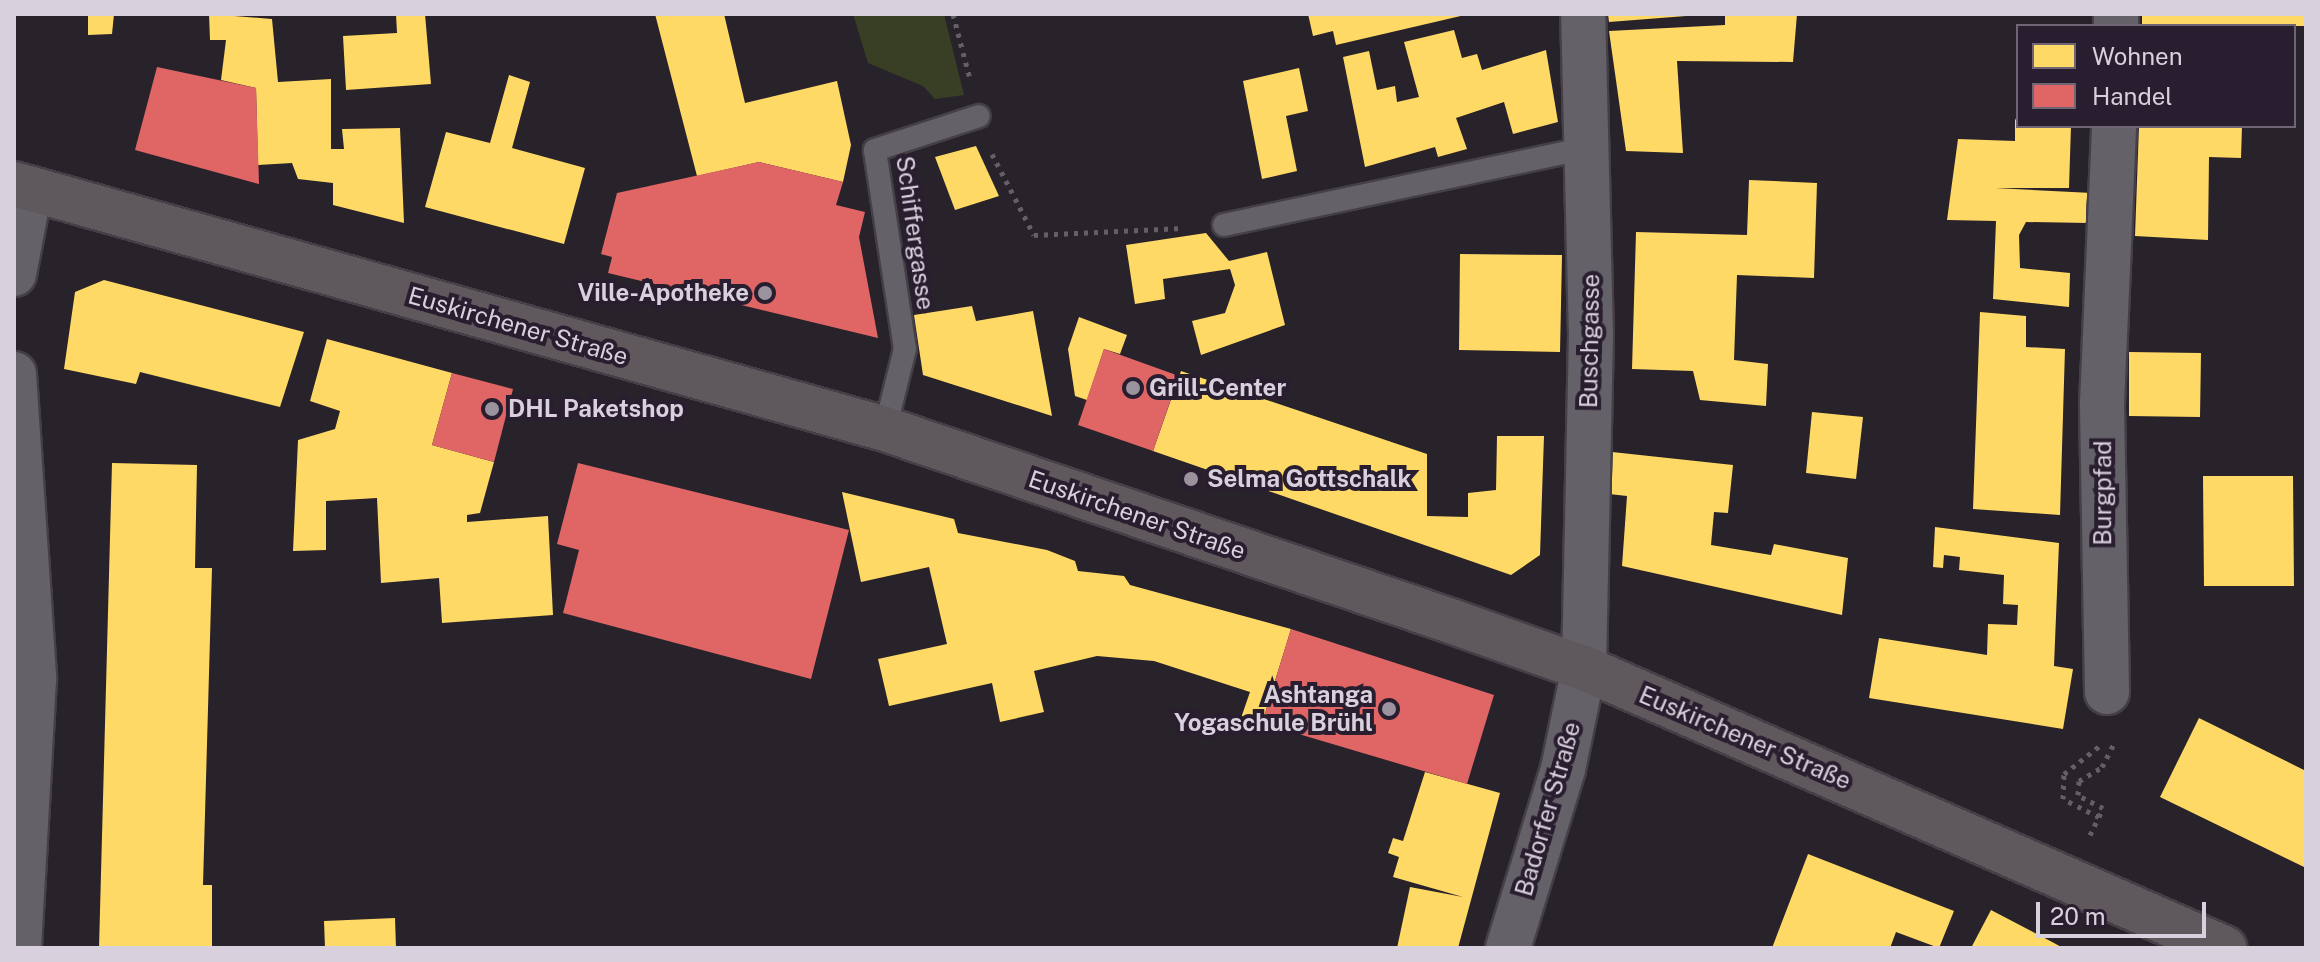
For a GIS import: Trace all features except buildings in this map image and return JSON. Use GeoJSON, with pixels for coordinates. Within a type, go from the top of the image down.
{"type":"FeatureCollection","features":[{"type":"Feature","properties":{"kind":"main road","name":"Euskirchener Straße"},"geometry":{"type":"LineString","coordinates":[[22,187],[885,429],[1584,668],[2224,948]]}},
{"type":"Feature","properties":{"kind":"street","name":"Buschgasse"},"geometry":{"type":"LineString","coordinates":[[1583,14],[1590,147],[1584,668]]}},
{"type":"Feature","properties":{"kind":"street","name":"Burgpfad"},"geometry":{"type":"LineString","coordinates":[[2107,692],[2102,404],[2114,128]]}},
{"type":"Feature","properties":{"kind":"street"},"geometry":{"type":"LineString","coordinates":[[14,274],[22,187]]}},
{"type":"Feature","properties":{"kind":"street"},"geometry":{"type":"LineString","coordinates":[[14,374],[18,495],[34,679],[19,948]]}},
{"type":"Feature","properties":{"kind":"street","name":"Badorfer Straße"},"geometry":{"type":"LineString","coordinates":[[1508,948],[1563,769],[1584,668]]}},
{"type":"Feature","properties":{"kind":"lane","name":"Schiffergasse"},"geometry":{"type":"LineString","coordinates":[[885,429],[905,349],[875,150],[979,116]]}},
{"type":"Feature","properties":{"kind":"lane"},"geometry":{"type":"LineString","coordinates":[[1224,225],[1590,147]]}},
{"type":"Feature","properties":{"kind":"path"},"geometry":{"type":"LineString","coordinates":[[953,14],[979,116],[1005,190],[1034,235],[1224,225]]}},
{"type":"Feature","properties":{"kind":"path"},"geometry":{"type":"LineString","coordinates":[[2107,692],[2118,692],[2116,748],[2079,781],[2078,795],[2103,808],[2099,817],[2063,799],[2064,774],[2105,741],[2107,692]]}},
{"type":"Feature","properties":{"kind":"green space"},"geometry":{"type":"Polygon","coordinates":[[[853,14],[944,14],[964,95],[935,99],[923,86],[868,63],[853,14]]]}},
{"type":"Feature","properties":{"kind":"place","name":"Ville-Apotheke"},"geometry":{"type":"Point","coordinates":[765,293]}},
{"type":"Feature","properties":{"kind":"place","name":"Grill-Center"},"geometry":{"type":"Point","coordinates":[1133,388]}},
{"type":"Feature","properties":{"kind":"place","name":"DHL Paketshop"},"geometry":{"type":"Point","coordinates":[492,409]}},
{"type":"Feature","properties":{"kind":"place","name":"Selma Gottschalk"},"geometry":{"type":"Point","coordinates":[1191,479]}},
{"type":"Feature","properties":{"kind":"place","name":"Ashtanga Yogaschule Brühl"},"geometry":{"type":"Point","coordinates":[1389,709]}}]}
